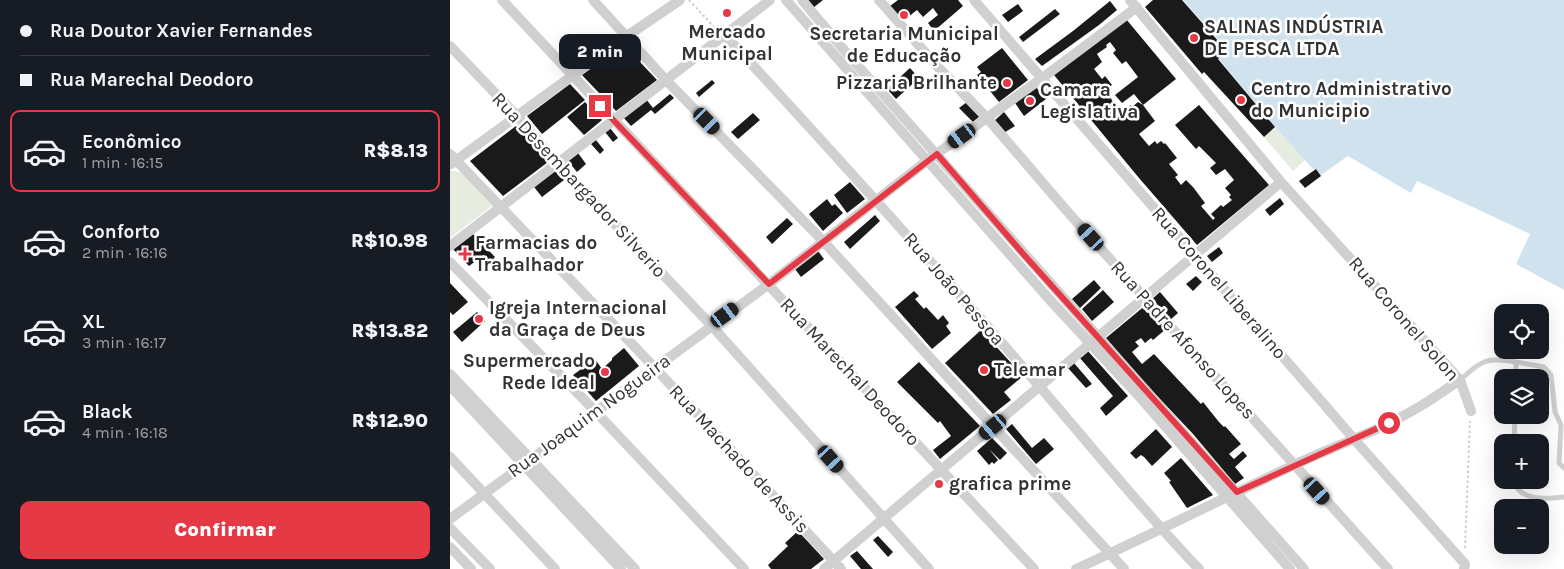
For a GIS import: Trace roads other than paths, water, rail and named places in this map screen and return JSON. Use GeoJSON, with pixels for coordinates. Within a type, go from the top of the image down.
{"type":"FeatureCollection","features":[{"type":"Feature","properties":{"kind":"street","name":"Rua Marechal Deodoro"},"geometry":{"type":"LineString","coordinates":[[502,0],[1034,569]]}},
{"type":"Feature","properties":{"kind":"street"},"geometry":{"type":"LineString","coordinates":[[593,0],[666,79],[823,241],[1124,569]]}},
{"type":"Feature","properties":{"kind":"street"},"geometry":{"type":"LineString","coordinates":[[452,159],[517,116],[680,0]]}},
{"type":"Feature","properties":{"kind":"street"},"geometry":{"type":"LineString","coordinates":[[450,246],[770,0]]}},
{"type":"Feature","properties":{"kind":"street"},"geometry":{"type":"LineString","coordinates":[[786,0],[841,64],[890,110]]}},
{"type":"Feature","properties":{"kind":"street"},"geometry":{"type":"LineString","coordinates":[[802,0],[850,57],[890,110],[1021,259],[1181,437],[1237,492],[1304,569]]}},
{"type":"Feature","properties":{"kind":"street","name":"Rua Padre Afonso Lopes"},"geometry":{"type":"LineString","coordinates":[[878,0],[987,118],[1066,210],[1388,569]]}},
{"type":"Feature","properties":{"kind":"street","name":"Rua Coronel Liberalino"},"geometry":{"type":"LineString","coordinates":[[974,0],[1464,566]]}},
{"type":"Feature","properties":{"kind":"street","name":"Rua Joaquim Nogueira"},"geometry":{"type":"LineString","coordinates":[[450,519],[769,284],[932,157],[1041,79],[1134,4]]}},
{"type":"Feature","properties":{"kind":"street","name":"Rua Coronel Solon"},"geometry":{"type":"LineString","coordinates":[[1134,4],[1282,182],[1460,380],[1471,411]]}},
{"type":"Feature","properties":{"kind":"street","name":"Rua João Pessoa"},"geometry":{"type":"LineString","coordinates":[[724,34],[876,201],[1040,386],[1162,530],[1199,569]]}},
{"type":"Feature","properties":{"kind":"street","name":"Rua Desembargador Silverio"},"geometry":{"type":"LineString","coordinates":[[450,46],[517,116],[557,163],[711,326],[929,569]]}},
{"type":"Feature","properties":{"kind":"street"},"geometry":{"type":"LineString","coordinates":[[841,64],[850,57]]}},
{"type":"Feature","properties":{"kind":"street","name":"Rua Machado de Assis"},"geometry":{"type":"LineString","coordinates":[[452,159],[502,206],[842,569]]}},
{"type":"Feature","properties":{"kind":"street"},"geometry":{"type":"LineString","coordinates":[[824,569],[1282,182]]}},
{"type":"Feature","properties":{"kind":"street"},"geometry":{"type":"LineString","coordinates":[[450,262],[596,412],[744,569]]}},
{"type":"Feature","properties":{"kind":"street"},"geometry":{"type":"LineString","coordinates":[[450,374],[621,569]]}},
{"type":"Feature","properties":{"kind":"street"},"geometry":{"type":"LineString","coordinates":[[1076,569],[1418,408],[1460,380]]}},
{"type":"Feature","properties":{"kind":"street"},"geometry":{"type":"LineString","coordinates":[[450,386],[635,569]]}},
{"type":"Feature","properties":{"kind":"street"},"geometry":{"type":"LineString","coordinates":[[1181,437],[1226,497],[1290,569]]}},
{"type":"Feature","properties":{"kind":"street"},"geometry":{"type":"LineString","coordinates":[[450,457],[555,569]]}},
{"type":"Feature","properties":{"kind":"street"},"geometry":{"type":"LineString","coordinates":[[450,528],[490,569]]}},
{"type":"Feature","properties":{"kind":"street"},"geometry":{"type":"LineString","coordinates":[[450,547],[471,569]]}},
{"type":"Feature","properties":{"kind":"lane"},"geometry":{"type":"LineString","coordinates":[[1460,380],[1484,361],[1500,359],[1544,367],[1551,375],[1555,412],[1561,425],[1559,463],[1564,468]]}},
{"type":"Feature","properties":{"kind":"lane"},"geometry":{"type":"LineString","coordinates":[[1516,362],[1516,369]]}},
{"type":"Feature","properties":{"kind":"lane"},"geometry":{"type":"LineString","coordinates":[[1518,489],[1534,498],[1564,497]]}},
{"type":"Feature","properties":{"kind":"water"},"geometry":{"type":"Polygon","coordinates":[[[1183,0],[1564,0],[1564,290],[1516,264],[1530,234],[1417,181],[1411,193],[1348,156],[1321,175],[1316,169],[1313,169],[1275,127],[1219,59],[1228,51],[1183,0]]]}},
{"type":"Feature","properties":{"kind":"place","name":"Mercado Municipal"},"geometry":{"type":"Point","coordinates":[727,13]}},
{"type":"Feature","properties":{"kind":"place","name":"Secretaria Municipal de Educação"},"geometry":{"type":"Point","coordinates":[904,15]}},
{"type":"Feature","properties":{"kind":"place","name":"SALINAS INDÚSTRIA DE PESCA LTDA"},"geometry":{"type":"Point","coordinates":[1194,38]}},
{"type":"Feature","properties":{"kind":"place","name":"Pizzaria Brilhante"},"geometry":{"type":"Point","coordinates":[1007,83]}},
{"type":"Feature","properties":{"kind":"place","name":"Centro Administrativo do Municipio"},"geometry":{"type":"Point","coordinates":[1241,100]}},
{"type":"Feature","properties":{"kind":"place","name":"Camara Legislativa"},"geometry":{"type":"Point","coordinates":[1030,101]}},
{"type":"Feature","properties":{"kind":"place","name":"Farmacias do Trabalhador"},"geometry":{"type":"Point","coordinates":[465,254]}},
{"type":"Feature","properties":{"kind":"place","name":"Igreja Internacional da Graça de Deus"},"geometry":{"type":"Point","coordinates":[479,319]}},
{"type":"Feature","properties":{"kind":"place","name":"Telemar"},"geometry":{"type":"Point","coordinates":[984,370]}},
{"type":"Feature","properties":{"kind":"place","name":"Supermercado Rede Ideal"},"geometry":{"type":"Point","coordinates":[605,372]}},
{"type":"Feature","properties":{"kind":"place","name":"grafica prime"},"geometry":{"type":"Point","coordinates":[939,484]}}]}
